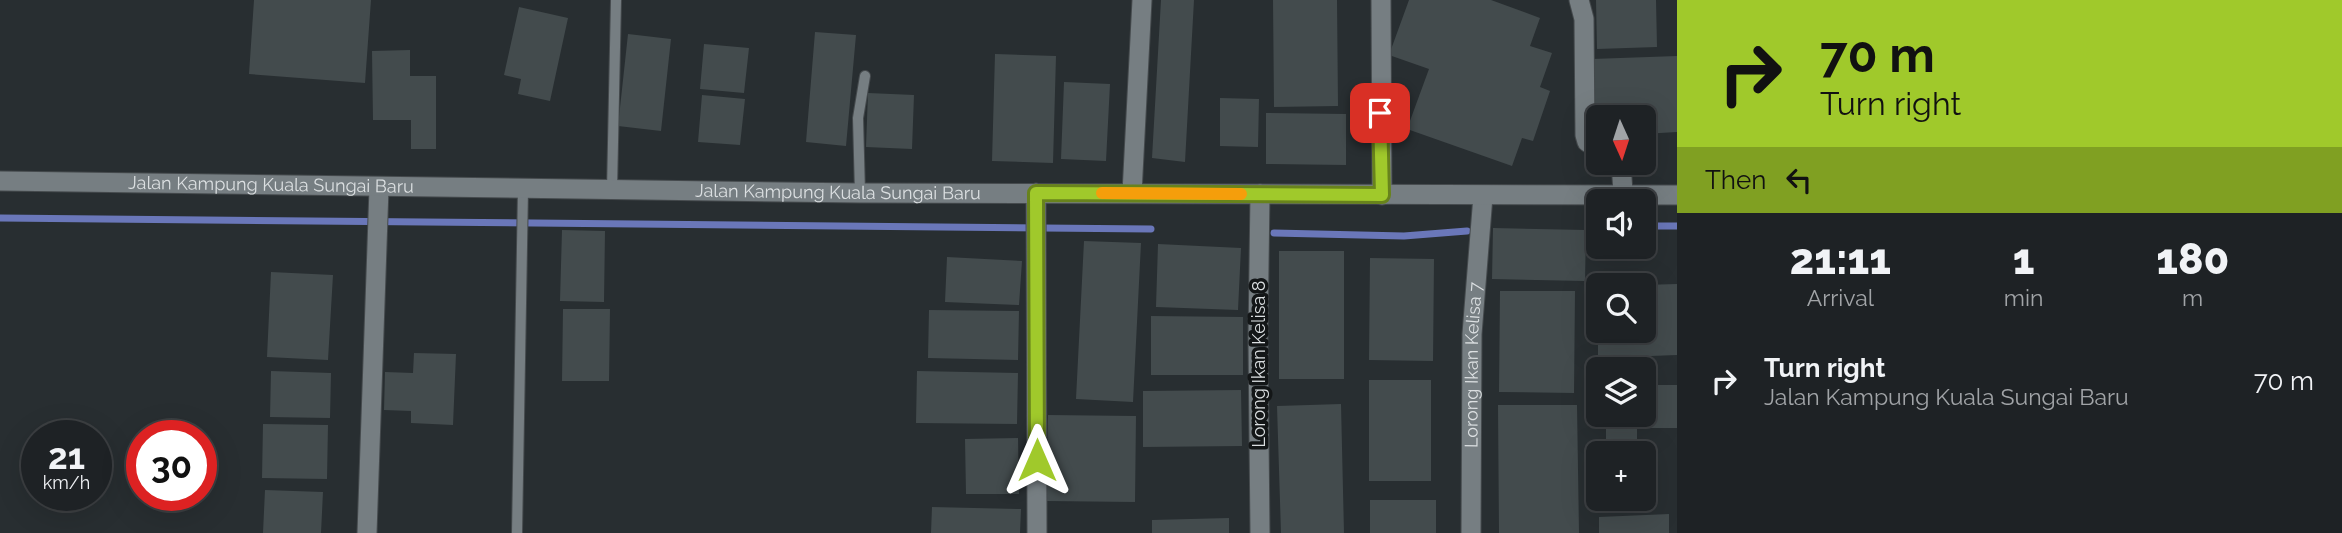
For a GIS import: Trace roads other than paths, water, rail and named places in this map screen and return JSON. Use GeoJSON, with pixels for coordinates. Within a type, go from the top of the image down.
{"type":"FeatureCollection","features":[{"type":"Feature","properties":{"kind":"street"},"geometry":{"type":"LineString","coordinates":[[1132,193],[1142,0]]}},
{"type":"Feature","properties":{"kind":"street"},"geometry":{"type":"LineString","coordinates":[[1381,0],[1382,195]]}},
{"type":"Feature","properties":{"kind":"street"},"geometry":{"type":"LineString","coordinates":[[1579,0],[1584,19],[1586,135]]}},
{"type":"Feature","properties":{"kind":"street","name":"Jalan Kampung Kuala Sungai Baru"},"geometry":{"type":"LineString","coordinates":[[0,181],[378,196],[523,196],[612,190],[1483,196],[1586,193]]}},
{"type":"Feature","properties":{"kind":"street"},"geometry":{"type":"LineString","coordinates":[[1036,193],[1037,533]]}},
{"type":"Feature","properties":{"kind":"street","name":"Lorong Ikan Kelisa 8"},"geometry":{"type":"LineString","coordinates":[[1260,194],[1260,533]]}},
{"type":"Feature","properties":{"kind":"street","name":"Jalan Kampung Kuala Sungai Baru"},"geometry":{"type":"LineString","coordinates":[[1656,194],[1677,195]]}},
{"type":"Feature","properties":{"kind":"street"},"geometry":{"type":"LineString","coordinates":[[367,533],[378,196]]}},
{"type":"Feature","properties":{"kind":"street","name":"Lorong Ikan Kelisa 7"},"geometry":{"type":"LineString","coordinates":[[1471,533],[1472,334],[1483,196]]}},
{"type":"Feature","properties":{"kind":"lane"},"geometry":{"type":"LineString","coordinates":[[612,190],[616,0]]}},
{"type":"Feature","properties":{"kind":"lane"},"geometry":{"type":"LineString","coordinates":[[860,192],[858,118],[865,76]]}},
{"type":"Feature","properties":{"kind":"lane"},"geometry":{"type":"LineString","coordinates":[[517,533],[523,196]]}},
{"type":"Feature","properties":{"kind":"waterway"},"geometry":{"type":"LineString","coordinates":[[0,218],[1151,229]]}},
{"type":"Feature","properties":{"kind":"waterway"},"geometry":{"type":"LineString","coordinates":[[1656,226],[1677,226]]}},
{"type":"Feature","properties":{"kind":"waterway"},"geometry":{"type":"LineString","coordinates":[[1274,233],[1404,236],[1467,231]]}}]}
